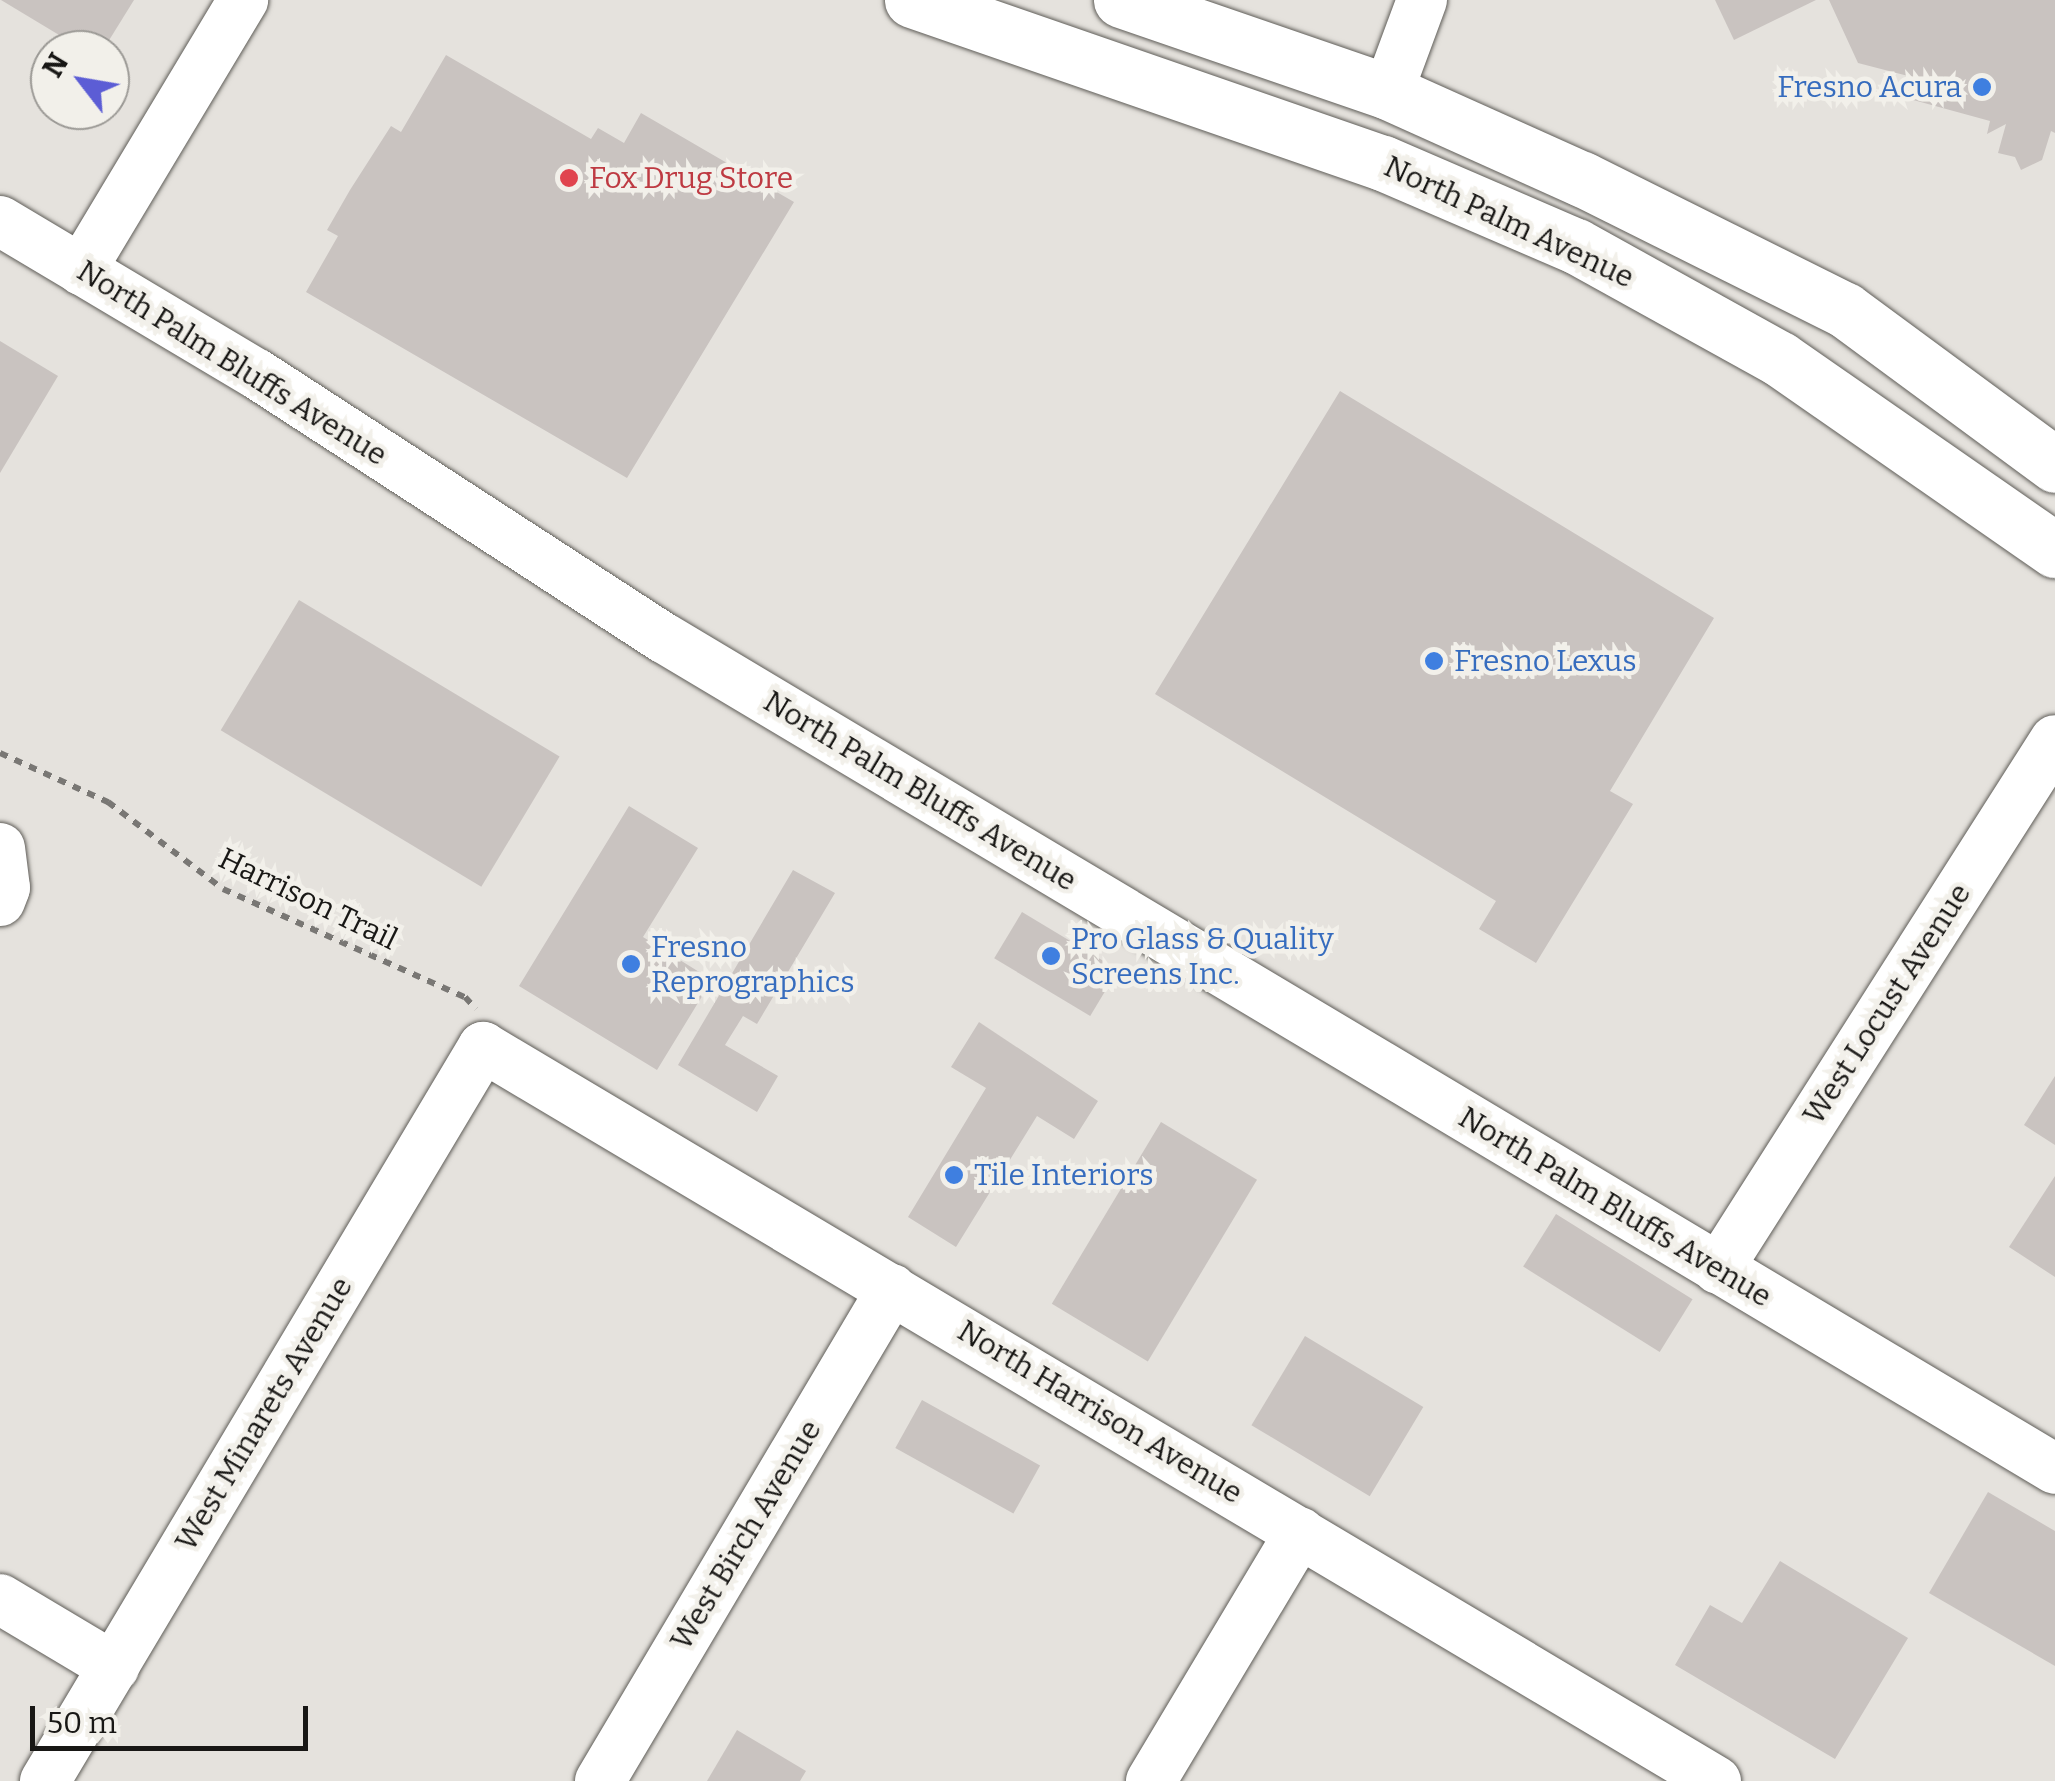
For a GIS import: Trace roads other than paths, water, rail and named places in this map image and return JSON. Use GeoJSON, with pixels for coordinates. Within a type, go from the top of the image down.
{"type":"FeatureCollection","features":[{"type":"Feature","properties":{"kind":"main road","name":"North Palm Avenue"},"geometry":{"type":"LineString","coordinates":[[912,0],[1384,163],[1576,246],[1780,358],[2055,550]]}},
{"type":"Feature","properties":{"kind":"main road"},"geometry":{"type":"LineString","coordinates":[[950,0],[1048,12],[1349,112],[1366,112],[1388,92]]}},
{"type":"Feature","properties":{"kind":"main road"},"geometry":{"type":"LineString","coordinates":[[1120,0],[1388,92],[1582,179],[1846,310],[2055,465]]}},
{"type":"Feature","properties":{"kind":"street"},"geometry":{"type":"LineString","coordinates":[[82,270],[242,0]]}},
{"type":"Feature","properties":{"kind":"street"},"geometry":{"type":"LineString","coordinates":[[1388,92],[1422,0]]}},
{"type":"Feature","properties":{"kind":"street","name":"North Palm Bluffs Avenue"},"geometry":{"type":"LineString","coordinates":[[0,221],[257,374],[664,638],[2055,1469]]}},
{"type":"Feature","properties":{"kind":"street","name":"West Locust Avenue"},"geometry":{"type":"LineString","coordinates":[[1718,1269],[2055,740]]}},
{"type":"Feature","properties":{"kind":"street","name":"North Harrison Avenue"},"geometry":{"type":"LineString","coordinates":[[481,1034],[892,1289],[1716,1781]]}},
{"type":"Feature","properties":{"kind":"street","name":"West Minarets Avenue"},"geometry":{"type":"LineString","coordinates":[[45,1781],[481,1034]]}},
{"type":"Feature","properties":{"kind":"street","name":"West Birch Avenue"},"geometry":{"type":"LineString","coordinates":[[600,1781],[892,1289]]}},
{"type":"Feature","properties":{"kind":"street"},"geometry":{"type":"LineString","coordinates":[[1151,1781],[1300,1532]]}},
{"type":"Feature","properties":{"kind":"street"},"geometry":{"type":"LineString","coordinates":[[0,1600],[114,1667]]}},
{"type":"Feature","properties":{"kind":"place","name":"Fresno Acura"},"geometry":{"type":"Point","coordinates":[1982,87]}},
{"type":"Feature","properties":{"kind":"place","name":"Fox Drug Store"},"geometry":{"type":"Point","coordinates":[569,178]}},
{"type":"Feature","properties":{"kind":"place","name":"Fresno Lexus"},"geometry":{"type":"Point","coordinates":[1434,661]}},
{"type":"Feature","properties":{"kind":"place","name":"Pro Glass & Quality Screens Inc."},"geometry":{"type":"Point","coordinates":[1051,956]}},
{"type":"Feature","properties":{"kind":"place","name":"Fresno Reprographics"},"geometry":{"type":"Point","coordinates":[631,964]}},
{"type":"Feature","properties":{"kind":"place","name":"Tile Interiors"},"geometry":{"type":"Point","coordinates":[954,1175]}}]}
